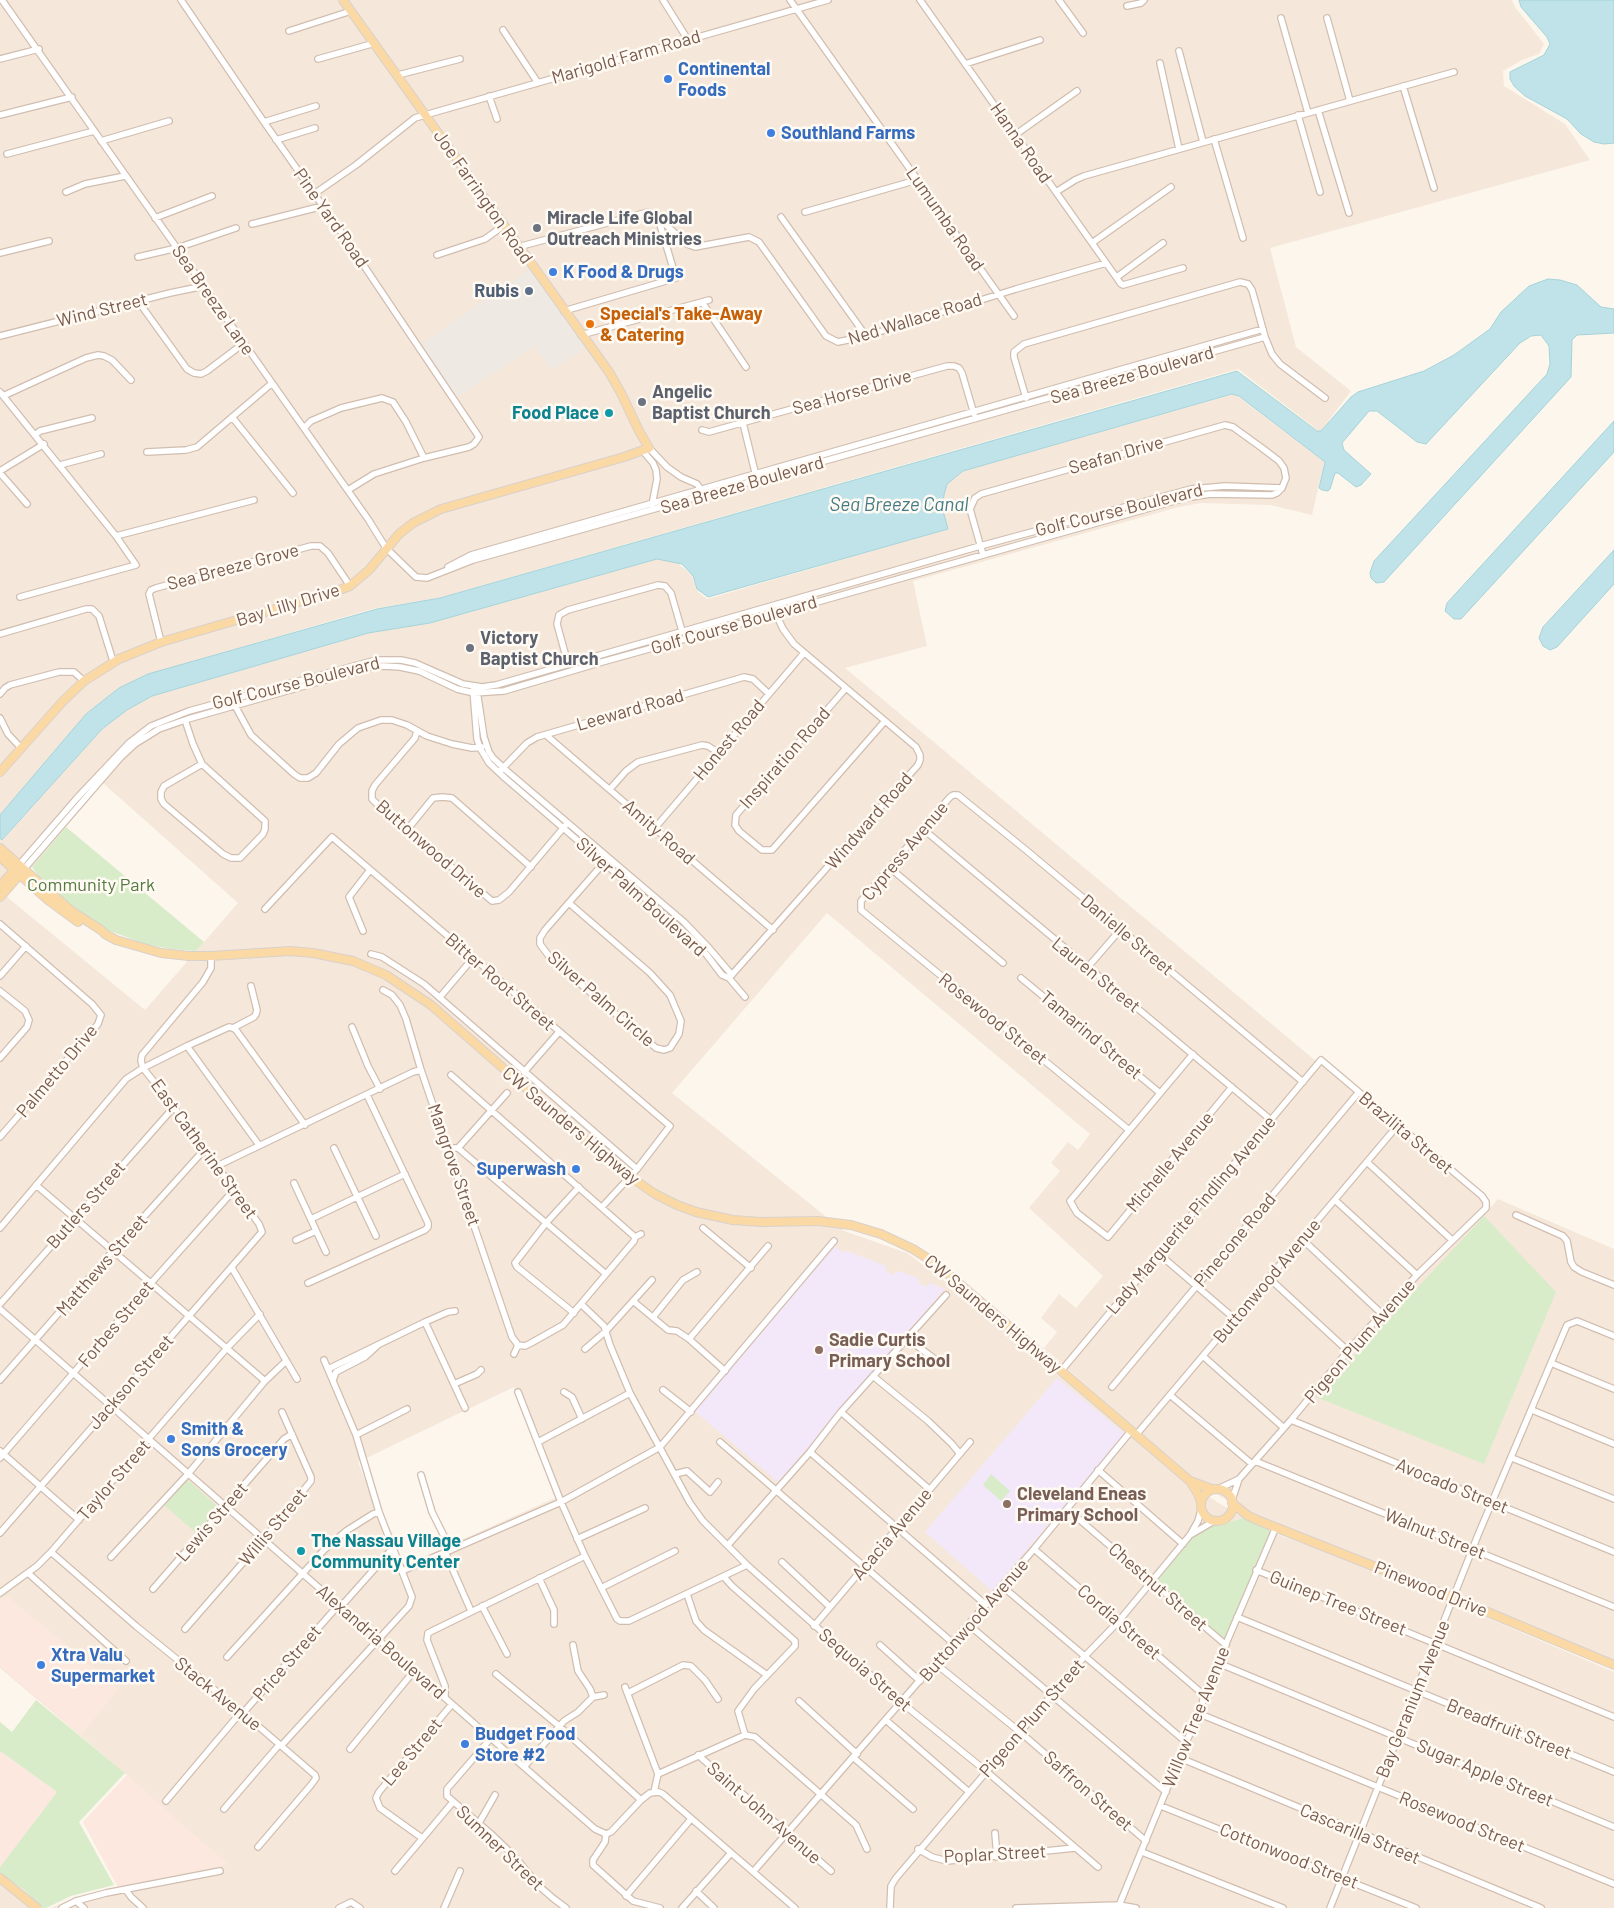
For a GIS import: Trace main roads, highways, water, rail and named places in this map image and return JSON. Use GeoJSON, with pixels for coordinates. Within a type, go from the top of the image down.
{"type":"FeatureCollection","features":[{"type":"Feature","properties":{"kind":"main road","name":"Joe Farrington Road"},"geometry":{"type":"LineString","coordinates":[[343,0],[617,385],[646,449]]}},
{"type":"Feature","properties":{"kind":"main road","name":"Bay Lilly Drive"},"geometry":{"type":"LineString","coordinates":[[0,772],[58,706],[84,681],[113,661],[161,642],[350,586],[369,570],[386,548],[404,530],[425,516],[441,509],[646,449]]}},
{"type":"Feature","properties":{"kind":"main road","name":"CW Saunders Highway"},"geometry":{"type":"LineString","coordinates":[[0,848],[19,870],[66,914],[99,934],[104,934],[123,942],[161,953],[189,956],[290,951],[353,961],[386,975],[438,1011],[629,1177],[666,1200],[686,1209],[747,1222],[818,1221],[846,1224],[872,1231],[926,1256],[1190,1481],[1197,1492],[1201,1506]]}},
{"type":"Feature","properties":{"kind":"main road","name":"CW Saunders Highway"},"geometry":{"type":"LineString","coordinates":[[0,857],[19,870]]}},
{"type":"Feature","properties":{"kind":"main road"},"geometry":{"type":"LineString","coordinates":[[0,886],[19,870]]}},
{"type":"Feature","properties":{"kind":"main road"},"geometry":{"type":"LineString","coordinates":[[0,897],[19,870]]}},
{"type":"Feature","properties":{"kind":"main road","name":"CW Saunders Highway"},"geometry":{"type":"LineString","coordinates":[[1190,1481],[1215,1489]]}},
{"type":"Feature","properties":{"kind":"main road"},"geometry":{"type":"LineString","coordinates":[[1226,1518],[1231,1511],[1232,1501],[1226,1492],[1215,1489],[1205,1494],[1201,1506],[1206,1517],[1214,1521],[1246,1515]]}},
{"type":"Feature","properties":{"kind":"main road","name":"Pinewood Drive"},"geometry":{"type":"LineString","coordinates":[[1232,1501],[1246,1515],[1454,1598],[1614,1665]]}},
{"type":"Feature","properties":{"kind":"main road"},"geometry":{"type":"LineString","coordinates":[[0,1878],[37,1908]]}},
{"type":"Feature","properties":{"kind":"water"},"geometry":{"type":"Polygon","coordinates":[[[1519,0],[1614,0],[1614,143],[1594,142],[1581,134],[1567,119],[1525,96],[1514,86],[1510,79],[1510,72],[1544,55],[1550,44],[1547,37],[1521,7],[1519,0]]]}},
{"type":"Feature","properties":{"kind":"water","name":"Sea Breeze Canal"},"geometry":{"type":"Polygon","coordinates":[[[1548,279],[1577,285],[1601,307],[1614,309],[1614,333],[1577,335],[1572,340],[1571,377],[1384,582],[1376,583],[1371,578],[1370,573],[1374,561],[1547,374],[1550,364],[1549,346],[1541,335],[1531,336],[1520,343],[1426,444],[1417,442],[1377,411],[1369,411],[1342,443],[1344,450],[1371,474],[1361,485],[1356,487],[1338,473],[1335,473],[1328,491],[1319,488],[1325,462],[1239,396],[1232,394],[963,471],[947,484],[944,495],[942,507],[948,529],[708,597],[697,589],[693,576],[682,564],[657,559],[430,623],[368,633],[152,696],[127,710],[102,729],[2,840],[0,838],[0,815],[86,714],[119,688],[148,674],[377,609],[440,598],[1237,371],[1317,431],[1321,431],[1351,397],[1358,392],[1424,371],[1454,355],[1490,329],[1501,312],[1529,286],[1548,279]]]}},
{"type":"Feature","properties":{"kind":"water"},"geometry":{"type":"Polygon","coordinates":[[[1614,421],[1614,452],[1461,619],[1454,619],[1445,611],[1447,603],[1614,421]]]}},
{"type":"Feature","properties":{"kind":"water"},"geometry":{"type":"Polygon","coordinates":[[[1614,550],[1614,584],[1557,647],[1550,650],[1543,646],[1539,638],[1543,627],[1614,550]]]}},
{"type":"Feature","properties":{"kind":"place","name":"Continental Foods"},"geometry":{"type":"Point","coordinates":[668,79]}},
{"type":"Feature","properties":{"kind":"place","name":"Southland Farms"},"geometry":{"type":"Point","coordinates":[771,133]}},
{"type":"Feature","properties":{"kind":"place","name":"Miracle Life Global Outreach Ministries"},"geometry":{"type":"Point","coordinates":[537,228]}},
{"type":"Feature","properties":{"kind":"place","name":"K Food & Drugs"},"geometry":{"type":"Point","coordinates":[553,272]}},
{"type":"Feature","properties":{"kind":"place","name":"Rubis"},"geometry":{"type":"Point","coordinates":[529,291]}},
{"type":"Feature","properties":{"kind":"place","name":"Special's Take-Away & Catering"},"geometry":{"type":"Point","coordinates":[590,324]}},
{"type":"Feature","properties":{"kind":"place","name":"Angelic Baptist Church"},"geometry":{"type":"Point","coordinates":[642,402]}},
{"type":"Feature","properties":{"kind":"place","name":"Food Place"},"geometry":{"type":"Point","coordinates":[609,413]}},
{"type":"Feature","properties":{"kind":"place","name":"Victory Baptist Church"},"geometry":{"type":"Point","coordinates":[470,648]}},
{"type":"Feature","properties":{"kind":"place","name":"Superwash"},"geometry":{"type":"Point","coordinates":[576,1169]}},
{"type":"Feature","properties":{"kind":"place","name":"Sadie Curtis Primary School"},"geometry":{"type":"Point","coordinates":[819,1350]}},
{"type":"Feature","properties":{"kind":"place","name":"Smith & Sons Grocery"},"geometry":{"type":"Point","coordinates":[171,1439]}},
{"type":"Feature","properties":{"kind":"place","name":"Cleveland Eneas Primary School"},"geometry":{"type":"Point","coordinates":[1007,1504]}},
{"type":"Feature","properties":{"kind":"place","name":"The Nassau Village Community Center"},"geometry":{"type":"Point","coordinates":[301,1551]}},
{"type":"Feature","properties":{"kind":"place","name":"Xtra Valu Supermarket"},"geometry":{"type":"Point","coordinates":[41,1665]}},
{"type":"Feature","properties":{"kind":"place","name":"Budget Food Store #2"},"geometry":{"type":"Point","coordinates":[465,1744]}},
{"type":"Feature","properties":{"kind":"park label","name":"Community Park"},"geometry":{"type":"Point","coordinates":[91,885]}}]}
